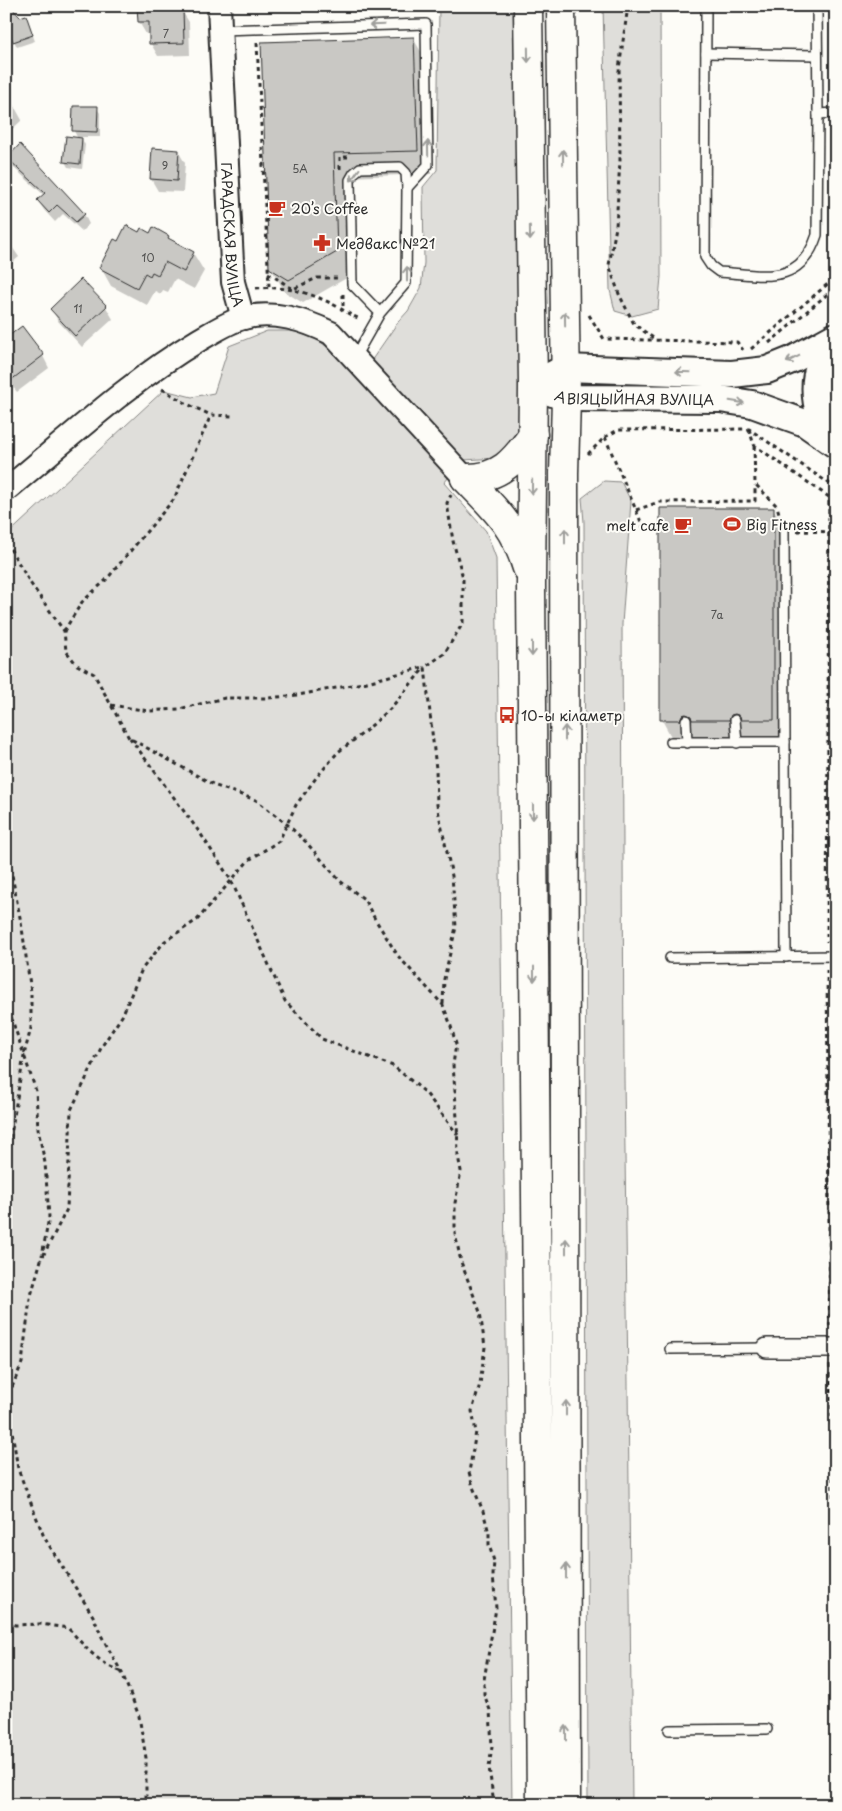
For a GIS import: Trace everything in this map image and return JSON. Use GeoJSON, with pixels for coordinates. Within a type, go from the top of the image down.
{"type":"FeatureCollection","features":[{"type":"Feature","properties":{"kind":"main road"},"geometry":{"type":"LineString","coordinates":[[528,6],[533,386],[531,584],[541,1805]]}},
{"type":"Feature","properties":{"kind":"main road"},"geometry":{"type":"LineString","coordinates":[[561,6],[566,398],[564,473],[566,1805]]}},
{"type":"Feature","properties":{"kind":"main road"},"geometry":{"type":"LineString","coordinates":[[835,444],[820,418],[815,393],[820,362],[836,337]]}},
{"type":"Feature","properties":{"kind":"main road","name":"АВІЯЦЫЙНАЯ ВУЛІЦА"},"geometry":{"type":"LineString","coordinates":[[533,386],[565,368],[732,374],[767,370],[794,359],[836,337]]}},
{"type":"Feature","properties":{"kind":"main road","name":"АВІЯЦЫЙНАЯ ВУЛІЦА"},"geometry":{"type":"LineString","coordinates":[[533,386],[566,398],[720,399],[752,404],[805,423],[835,444]]}},
{"type":"Feature","properties":{"kind":"main road"},"geometry":{"type":"LineString","coordinates":[[458,486],[478,478],[490,476],[501,470],[519,454],[533,435]]}},
{"type":"Feature","properties":{"kind":"main road"},"geometry":{"type":"LineString","coordinates":[[458,486],[499,513],[509,526],[516,539],[531,584]]}},
{"type":"Feature","properties":{"kind":"street","name":"ГАРАДСКАЯ ВУЛІЦА"},"geometry":{"type":"LineString","coordinates":[[6,490],[146,376],[184,349],[215,331],[243,318],[232,282],[219,6]]}},
{"type":"Feature","properties":{"kind":"street"},"geometry":{"type":"LineString","coordinates":[[243,318],[265,315],[286,317],[310,323],[331,333],[355,357],[458,486]]}},
{"type":"Feature","properties":{"kind":"street"},"geometry":{"type":"LineString","coordinates":[[766,1348],[833,1348]]}},
{"type":"Feature","properties":{"kind":"lane"},"geometry":{"type":"LineString","coordinates":[[706,6],[705,257],[711,266],[719,272],[780,275],[796,267],[812,251],[817,235],[817,6]]}},
{"type":"Feature","properties":{"kind":"lane"},"geometry":{"type":"LineString","coordinates":[[220,30],[426,24],[428,165],[407,188]]}},
{"type":"Feature","properties":{"kind":"lane"},"geometry":{"type":"LineString","coordinates":[[706,53],[817,55]]}},
{"type":"Feature","properties":{"kind":"lane"},"geometry":{"type":"LineString","coordinates":[[818,114],[836,114]]}},
{"type":"Feature","properties":{"kind":"lane"},"geometry":{"type":"LineString","coordinates":[[355,357],[380,313],[406,283],[407,188],[406,173],[400,167],[360,168],[350,180],[352,284],[380,313]]}},
{"type":"Feature","properties":{"kind":"lane"},"geometry":{"type":"LineString","coordinates":[[784,530],[786,957]]}},
{"type":"Feature","properties":{"kind":"lane"},"geometry":{"type":"LineString","coordinates":[[686,720],[687,743]]}},
{"type":"Feature","properties":{"kind":"lane"},"geometry":{"type":"LineString","coordinates":[[735,720],[737,743]]}},
{"type":"Feature","properties":{"kind":"lane"},"geometry":{"type":"LineString","coordinates":[[671,742],[785,742]]}},
{"type":"Feature","properties":{"kind":"lane"},"geometry":{"type":"LineString","coordinates":[[670,958],[831,956]]}},
{"type":"Feature","properties":{"kind":"lane"},"geometry":{"type":"LineString","coordinates":[[670,1349],[766,1348]]}},
{"type":"Feature","properties":{"kind":"lane"},"geometry":{"type":"LineString","coordinates":[[669,1730],[767,1729]]}},
{"type":"Feature","properties":{"kind":"path"},"geometry":{"type":"LineString","coordinates":[[628,6],[619,69],[620,160],[616,226],[609,265],[619,294],[634,324],[656,340]]}},
{"type":"Feature","properties":{"kind":"path"},"geometry":{"type":"LineString","coordinates":[[257,29],[269,287]]}},
{"type":"Feature","properties":{"kind":"path"},"geometry":{"type":"LineString","coordinates":[[268,272],[294,289],[337,307],[353,316],[375,323]]}},
{"type":"Feature","properties":{"kind":"path"},"geometry":{"type":"LineString","coordinates":[[604,339],[737,342],[748,354],[751,349],[836,277]]}},
{"type":"Feature","properties":{"kind":"path"},"geometry":{"type":"LineString","coordinates":[[251,288],[294,289],[316,278],[342,278]]}},
{"type":"Feature","properties":{"kind":"path"},"geometry":{"type":"LineString","coordinates":[[764,347],[836,288]]}},
{"type":"Feature","properties":{"kind":"path"},"geometry":{"type":"LineString","coordinates":[[146,376],[179,399],[211,415],[232,416]]}},
{"type":"Feature","properties":{"kind":"path"},"geometry":{"type":"LineString","coordinates":[[64,631],[82,602],[106,580],[174,499],[211,415]]}},
{"type":"Feature","properties":{"kind":"path"},"geometry":{"type":"LineString","coordinates":[[644,529],[605,437],[618,430],[749,430],[836,488]]}},
{"type":"Feature","properties":{"kind":"path"},"geometry":{"type":"LineString","coordinates":[[636,510],[659,502],[755,501],[754,445],[749,430]]}},
{"type":"Feature","properties":{"kind":"path"},"geometry":{"type":"LineString","coordinates":[[754,445],[828,497],[836,1622]]}},
{"type":"Feature","properties":{"kind":"path"},"geometry":{"type":"LineString","coordinates":[[755,484],[777,506],[784,530],[836,532]]}},
{"type":"Feature","properties":{"kind":"path"},"geometry":{"type":"LineString","coordinates":[[41,1260],[67,1209],[71,1110],[102,1046],[122,1016],[142,969],[165,941],[198,920],[249,860],[279,841],[296,805],[321,771],[338,752],[390,709],[425,667],[444,654],[463,623],[463,578],[447,503],[458,486]]}},
{"type":"Feature","properties":{"kind":"path"},"geometry":{"type":"LineString","coordinates":[[6,542],[31,584],[64,631],[66,651],[77,665],[94,674],[129,738],[200,833],[231,880],[285,1001],[322,1039],[393,1066],[425,1092],[458,1136]]}},
{"type":"Feature","properties":{"kind":"path"},"geometry":{"type":"LineString","coordinates":[[111,705],[149,711],[179,709],[225,698],[268,698],[298,695],[363,683],[425,667]]}},
{"type":"Feature","properties":{"kind":"path"},"geometry":{"type":"LineString","coordinates":[[425,667],[436,769],[437,805],[452,876],[456,927],[444,980],[443,1005]]}},
{"type":"Feature","properties":{"kind":"path"},"geometry":{"type":"LineString","coordinates":[[6,668],[8,854],[22,928],[31,992],[31,1028],[24,1055],[6,1165]]}},
{"type":"Feature","properties":{"kind":"path"},"geometry":{"type":"LineString","coordinates":[[129,738],[216,786],[256,800],[288,824],[340,881],[364,899],[398,956],[443,1005],[450,1023],[456,1044],[453,1065],[458,1156],[461,1171],[455,1203],[455,1233],[461,1262],[480,1312],[485,1347],[480,1384],[472,1411],[476,1432],[469,1472],[483,1511],[494,1561],[493,1575],[496,1608],[484,1680],[484,1694],[490,1710],[492,1747],[489,1767],[494,1805]]}},
{"type":"Feature","properties":{"kind":"path"},"geometry":{"type":"LineString","coordinates":[[6,1002],[36,1091],[38,1128],[46,1172],[49,1217],[41,1260],[30,1300],[22,1363],[7,1400]]}},
{"type":"Feature","properties":{"kind":"path"},"geometry":{"type":"LineString","coordinates":[[6,1393],[18,1469],[44,1537],[93,1616],[102,1638],[122,1673],[139,1716],[146,1758],[146,1805]]}},
{"type":"Feature","properties":{"kind":"path"},"geometry":{"type":"LineString","coordinates":[[6,1622],[15,1625],[40,1624],[68,1628],[106,1665],[122,1673]]}},
{"type":"Feature","properties":{"kind":"shaded area"},"geometry":{"type":"Polygon","coordinates":[[[439,6],[513,6],[523,430],[498,458],[463,460],[444,483],[486,531],[496,558],[512,1805],[6,1805],[6,536],[164,390],[192,397],[214,393],[229,346],[267,331],[294,331],[316,339],[335,352],[360,377],[398,322],[408,311],[421,288],[424,263],[423,187],[437,170],[439,6]]]}},
{"type":"Feature","properties":{"kind":"shaded area"},"geometry":{"type":"Polygon","coordinates":[[[603,6],[660,6],[661,277],[658,309],[632,316],[615,311],[610,290],[603,6]]]}},
{"type":"Feature","properties":{"kind":"shaded area"},"geometry":{"type":"Polygon","coordinates":[[[604,481],[621,482],[631,501],[622,624],[624,1077],[632,1805],[588,1805],[584,522],[582,498],[604,481]]]}},
{"type":"Feature","properties":{"kind":"building"},"geometry":{"type":"Polygon","coordinates":[[[6,6],[10,6],[20,17],[26,15],[33,35],[13,42],[6,22],[6,6]]]}},
{"type":"Feature","properties":{"kind":"building"},"geometry":{"type":"Polygon","coordinates":[[[137,6],[176,6],[176,9],[183,9],[184,43],[149,44],[149,22],[138,22],[137,6]]]}},
{"type":"Feature","properties":{"kind":"building"},"geometry":{"type":"Polygon","coordinates":[[[414,37],[418,151],[334,153],[337,252],[289,280],[269,268],[261,42],[414,37]]]}},
{"type":"Feature","properties":{"kind":"building"},"geometry":{"type":"Polygon","coordinates":[[[73,106],[98,106],[97,132],[72,131],[73,106]]]}},
{"type":"Feature","properties":{"kind":"building"},"geometry":{"type":"Polygon","coordinates":[[[66,136],[82,138],[80,164],[63,162],[66,136]]]}},
{"type":"Feature","properties":{"kind":"building"},"geometry":{"type":"Polygon","coordinates":[[[20,144],[85,214],[76,222],[57,205],[49,213],[37,200],[45,193],[7,158],[20,144]]]}},
{"type":"Feature","properties":{"kind":"building"},"geometry":{"type":"Polygon","coordinates":[[[152,148],[179,150],[177,181],[150,179],[152,148]]]}},
{"type":"Feature","properties":{"kind":"building"},"geometry":{"type":"Polygon","coordinates":[[[126,225],[139,232],[141,228],[150,233],[153,227],[169,236],[168,238],[194,252],[184,272],[165,262],[158,275],[152,272],[150,276],[145,273],[137,288],[99,268],[114,239],[118,241],[126,225]]]}},
{"type":"Feature","properties":{"kind":"building"},"geometry":{"type":"Polygon","coordinates":[[[81,279],[107,306],[75,336],[50,309],[81,279]]]}},
{"type":"Feature","properties":{"kind":"building"},"geometry":{"type":"Polygon","coordinates":[[[22,326],[44,355],[6,384],[6,338],[22,326]]]}},
{"type":"Feature","properties":{"kind":"building"},"geometry":{"type":"Polygon","coordinates":[[[660,508],[774,508],[774,720],[741,720],[740,716],[735,714],[731,715],[729,720],[692,720],[691,716],[686,714],[682,715],[680,720],[660,720],[660,508]]]}},
{"type":"Feature","properties":{"kind":"place","name":"20’s Coffee"},"geometry":{"type":"Point","coordinates":[277,208]}},
{"type":"Feature","properties":{"kind":"place","name":"Медвакс №21"},"geometry":{"type":"Point","coordinates":[322,243]}},
{"type":"Feature","properties":{"kind":"place","name":"Big Fitness"},"geometry":{"type":"Point","coordinates":[732,524]}},
{"type":"Feature","properties":{"kind":"place","name":"melt cafe"},"geometry":{"type":"Point","coordinates":[683,525]}},
{"type":"Feature","properties":{"kind":"place","name":"10-ы кіламетр"},"geometry":{"type":"Point","coordinates":[507,715]}}]}
